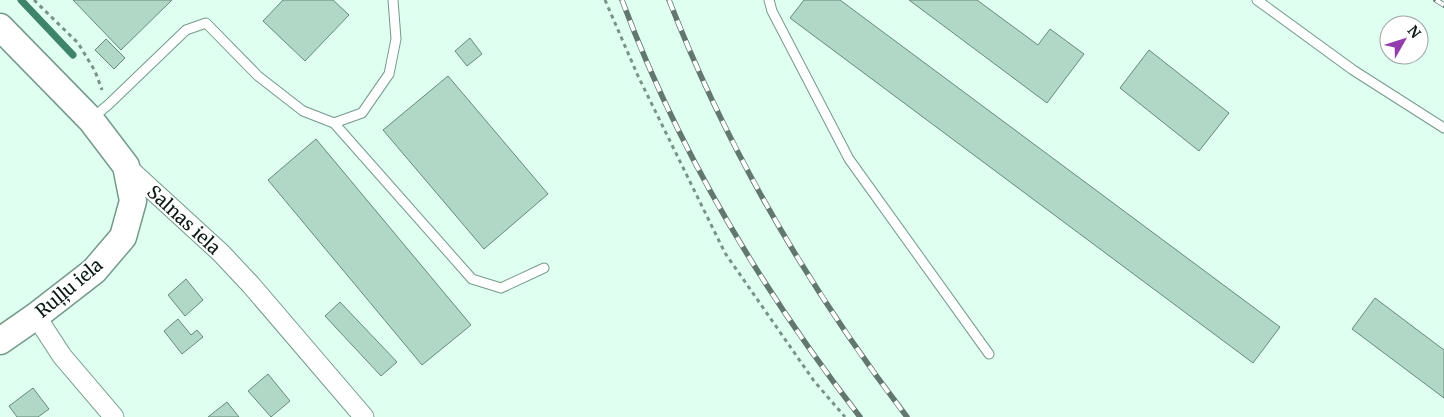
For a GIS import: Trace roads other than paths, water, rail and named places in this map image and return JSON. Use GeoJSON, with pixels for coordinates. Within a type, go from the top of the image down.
{"type":"FeatureCollection","features":[{"type":"Feature","properties":{"kind":"main road","name":"Salnas iela"},"geometry":{"type":"LineString","coordinates":[[0,27],[99,112],[126,166]]}},
{"type":"Feature","properties":{"kind":"main road","name":"Ruļļu iela"},"geometry":{"type":"LineString","coordinates":[[0,341],[94,271],[123,237],[133,201],[126,166]]}},
{"type":"Feature","properties":{"kind":"street","name":"Salnas iela"},"geometry":{"type":"LineString","coordinates":[[126,166],[221,253],[245,278],[364,417]]}},
{"type":"Feature","properties":{"kind":"street"},"geometry":{"type":"LineString","coordinates":[[36,316],[62,356],[114,417]]}},
{"type":"Feature","properties":{"kind":"lane"},"geometry":{"type":"LineString","coordinates":[[334,123],[362,113],[389,74],[396,39],[393,0]]}},
{"type":"Feature","properties":{"kind":"lane"},"geometry":{"type":"LineString","coordinates":[[768,0],[849,159],[988,354]]}},
{"type":"Feature","properties":{"kind":"lane"},"geometry":{"type":"LineString","coordinates":[[1257,0],[1353,70],[1444,128]]}},
{"type":"Feature","properties":{"kind":"lane"},"geometry":{"type":"LineString","coordinates":[[99,112],[186,30],[206,22],[258,76],[303,111],[334,123],[472,279],[501,288],[544,268]]}},
{"type":"Feature","properties":{"kind":"waterway"},"geometry":{"type":"LineString","coordinates":[[21,0],[73,55]]}},
{"type":"Feature","properties":{"kind":"railway"},"geometry":{"type":"LineString","coordinates":[[622,0],[644,56],[669,111],[725,218],[789,320],[860,417]]}},
{"type":"Feature","properties":{"kind":"railway"},"geometry":{"type":"LineString","coordinates":[[669,0],[717,110],[773,217],[837,319],[907,417]]}},
{"type":"Feature","properties":{"kind":"railway"},"geometry":{"type":"LineString","coordinates":[[1436,0],[1444,5]]}}]}
